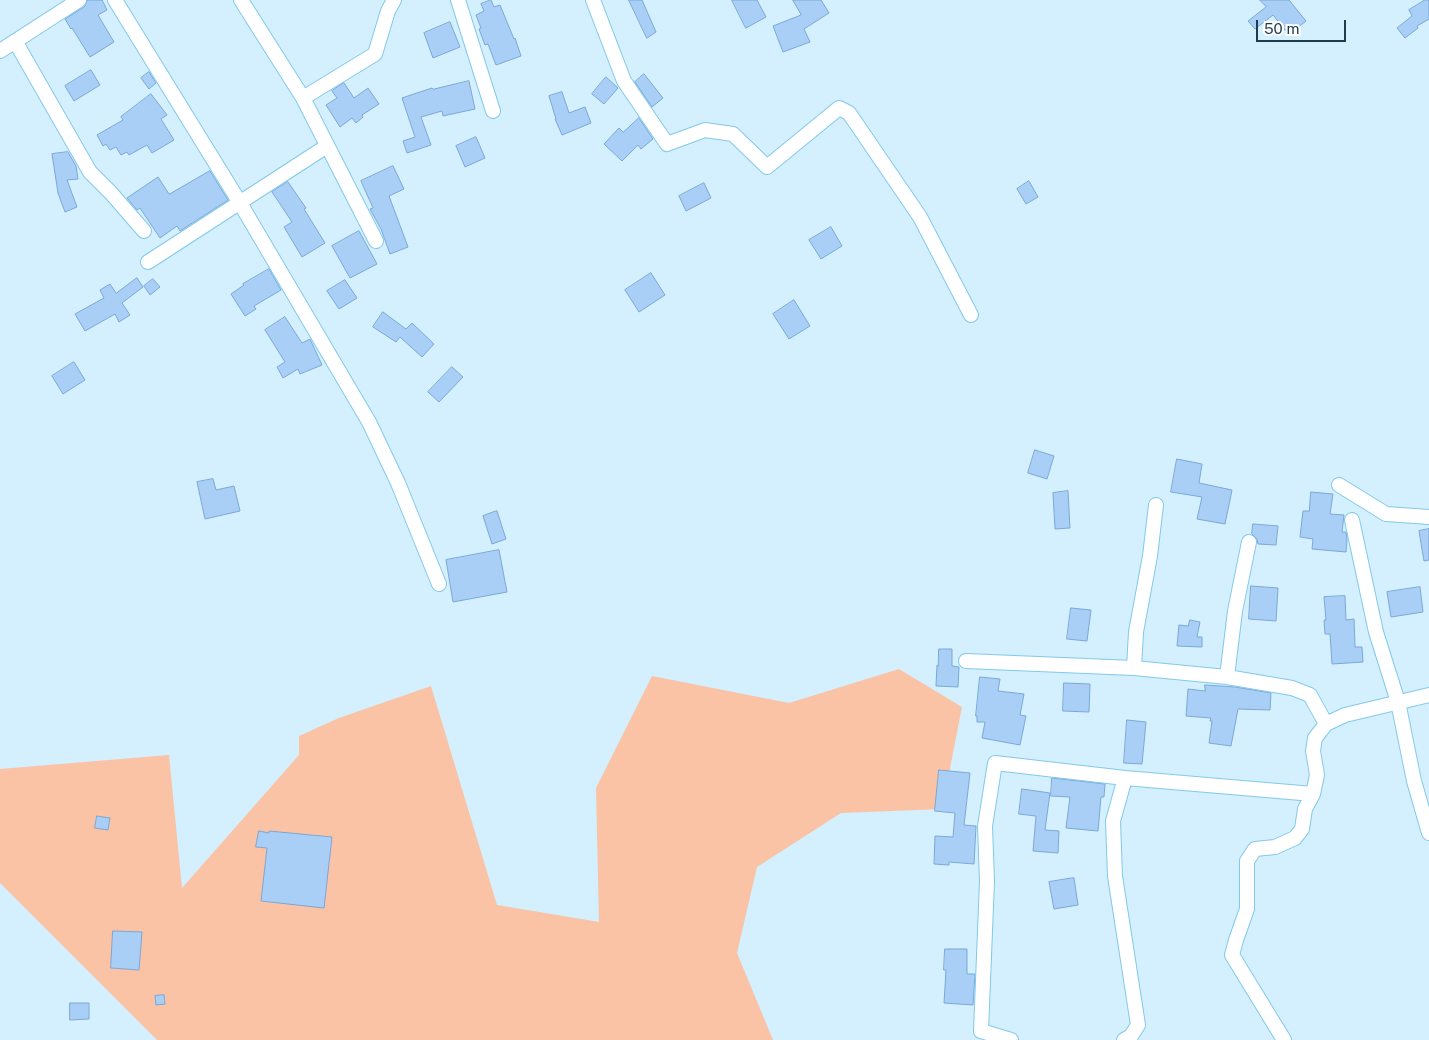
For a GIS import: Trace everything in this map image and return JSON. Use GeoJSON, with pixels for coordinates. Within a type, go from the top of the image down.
{"type":"FeatureCollection","features":[{"type":"Feature","properties":{"kind":"street"},"geometry":{"type":"LineString","coordinates":[[0,51],[79,0]]}},
{"type":"Feature","properties":{"kind":"street"},"geometry":{"type":"LineString","coordinates":[[115,0],[240,203],[369,422],[398,483],[439,584]]}},
{"type":"Feature","properties":{"kind":"street"},"geometry":{"type":"LineString","coordinates":[[241,0],[304,98],[376,241]]}},
{"type":"Feature","properties":{"kind":"street"},"geometry":{"type":"LineString","coordinates":[[304,98],[375,54],[388,11],[394,0]]}},
{"type":"Feature","properties":{"kind":"street"},"geometry":{"type":"LineString","coordinates":[[458,0],[493,111]]}},
{"type":"Feature","properties":{"kind":"street"},"geometry":{"type":"LineString","coordinates":[[593,0],[624,81],[667,144],[705,130],[734,134],[767,167],[839,108],[849,113],[920,217],[971,315]]}},
{"type":"Feature","properties":{"kind":"street"},"geometry":{"type":"LineString","coordinates":[[15,41],[90,172],[144,231]]}},
{"type":"Feature","properties":{"kind":"street"},"geometry":{"type":"LineString","coordinates":[[148,262],[327,146]]}},
{"type":"Feature","properties":{"kind":"street"},"geometry":{"type":"LineString","coordinates":[[1339,485],[1386,514],[1429,517]]}},
{"type":"Feature","properties":{"kind":"street"},"geometry":{"type":"LineString","coordinates":[[1134,668],[1136,632],[1150,556],[1156,506]]}},
{"type":"Feature","properties":{"kind":"street"},"geometry":{"type":"LineString","coordinates":[[1352,520],[1376,632],[1398,702],[1414,781],[1429,833]]}},
{"type":"Feature","properties":{"kind":"street"},"geometry":{"type":"LineString","coordinates":[[1227,677],[1235,611],[1249,542]]}},
{"type":"Feature","properties":{"kind":"street"},"geometry":{"type":"LineString","coordinates":[[966,661],[1134,668],[1227,677],[1292,688],[1310,695],[1326,724]]}},
{"type":"Feature","properties":{"kind":"street"},"geometry":{"type":"LineString","coordinates":[[1284,1040],[1232,955],[1247,909],[1247,861],[1255,849],[1275,847],[1295,838],[1302,829],[1305,809],[1313,794],[1317,775],[1313,752],[1315,738],[1326,724],[1346,715],[1429,695]]}},
{"type":"Feature","properties":{"kind":"street"},"geometry":{"type":"LineString","coordinates":[[1011,1040],[981,1032],[987,881],[985,826],[995,763],[1126,778],[1313,794]]}},
{"type":"Feature","properties":{"kind":"street"},"geometry":{"type":"LineString","coordinates":[[1124,1040],[1132,1036],[1138,1026],[1115,876],[1112,821],[1126,778]]}},
{"type":"Feature","properties":{"kind":"shaded area"},"geometry":{"type":"Polygon","coordinates":[[[899,669],[962,707],[942,809],[841,813],[757,867],[737,953],[773,1040],[157,1040],[0,883],[0,769],[169,755],[182,888],[299,755],[299,736],[339,718],[431,686],[497,905],[599,922],[596,788],[652,676],[789,703],[899,669]]]}},
{"type":"Feature","properties":{"kind":"building"},"geometry":{"type":"Polygon","coordinates":[[[88,0],[102,0],[107,10],[98,15],[114,42],[90,57],[65,19],[84,7],[88,0]]]}},
{"type":"Feature","properties":{"kind":"building"},"geometry":{"type":"Polygon","coordinates":[[[491,0],[494,7],[500,5],[521,56],[496,65],[488,44],[485,45],[476,15],[484,11],[481,4],[491,0]]]}},
{"type":"Feature","properties":{"kind":"building"},"geometry":{"type":"Polygon","coordinates":[[[629,0],[642,0],[656,32],[647,38],[629,0]]]}},
{"type":"Feature","properties":{"kind":"building"},"geometry":{"type":"Polygon","coordinates":[[[732,0],[757,0],[766,17],[746,28],[732,0]]]}},
{"type":"Feature","properties":{"kind":"building"},"geometry":{"type":"Polygon","coordinates":[[[793,0],[821,0],[829,13],[804,29],[810,42],[783,52],[773,26],[801,15],[793,0]]]}},
{"type":"Feature","properties":{"kind":"building"},"geometry":{"type":"Polygon","coordinates":[[[1260,0],[1289,0],[1306,21],[1289,35],[1273,15],[1255,29],[1248,21],[1266,7],[1260,0]]]}},
{"type":"Feature","properties":{"kind":"building"},"geometry":{"type":"Polygon","coordinates":[[[1425,0],[1429,0],[1429,19],[1417,26],[1418,28],[1405,38],[1397,28],[1412,16],[1409,10],[1425,0]]]}},
{"type":"Feature","properties":{"kind":"building"},"geometry":{"type":"Polygon","coordinates":[[[450,22],[460,47],[433,58],[424,33],[450,22]]]}},
{"type":"Feature","properties":{"kind":"building"},"geometry":{"type":"Polygon","coordinates":[[[91,70],[100,85],[74,101],[65,86],[91,70]]]}},
{"type":"Feature","properties":{"kind":"building"},"geometry":{"type":"Polygon","coordinates":[[[149,72],[156,83],[149,89],[141,78],[149,72]]]}},
{"type":"Feature","properties":{"kind":"building"},"geometry":{"type":"Polygon","coordinates":[[[644,74],[663,98],[652,107],[635,82],[644,74]]]}},
{"type":"Feature","properties":{"kind":"building"},"geometry":{"type":"Polygon","coordinates":[[[606,77],[618,88],[604,104],[592,94],[606,77]]]}},
{"type":"Feature","properties":{"kind":"building"},"geometry":{"type":"Polygon","coordinates":[[[469,81],[475,109],[443,116],[442,111],[421,117],[431,145],[407,153],[403,141],[415,137],[402,98],[432,88],[469,81]]]}},
{"type":"Feature","properties":{"kind":"building"},"geometry":{"type":"Polygon","coordinates":[[[344,83],[354,98],[368,88],[379,104],[362,115],[363,117],[356,123],[352,118],[340,127],[326,105],[337,98],[332,91],[344,83]]]}},
{"type":"Feature","properties":{"kind":"building"},"geometry":{"type":"Polygon","coordinates":[[[562,92],[569,113],[585,107],[591,123],[562,135],[555,119],[549,96],[562,92]]]}},
{"type":"Feature","properties":{"kind":"building"},"geometry":{"type":"Polygon","coordinates":[[[151,94],[167,115],[161,119],[174,140],[152,153],[147,145],[129,155],[127,152],[121,155],[116,147],[110,150],[106,144],[103,146],[97,135],[123,120],[121,117],[151,94]]]}},
{"type":"Feature","properties":{"kind":"building"},"geometry":{"type":"Polygon","coordinates":[[[639,118],[653,139],[641,149],[638,145],[622,161],[604,144],[619,128],[623,132],[639,118]]]}},
{"type":"Feature","properties":{"kind":"building"},"geometry":{"type":"Polygon","coordinates":[[[476,137],[485,158],[465,167],[456,146],[476,137]]]}},
{"type":"Feature","properties":{"kind":"building"},"geometry":{"type":"Polygon","coordinates":[[[68,152],[76,166],[78,179],[67,180],[77,207],[65,212],[58,193],[52,154],[68,152]]]}},
{"type":"Feature","properties":{"kind":"building"},"geometry":{"type":"Polygon","coordinates":[[[393,166],[404,189],[389,196],[408,247],[390,254],[381,229],[370,209],[373,208],[361,181],[393,166]]]}},
{"type":"Feature","properties":{"kind":"building"},"geometry":{"type":"Polygon","coordinates":[[[210,171],[228,200],[180,231],[177,226],[160,238],[140,208],[137,210],[127,198],[158,177],[169,194],[210,171]]]}},
{"type":"Feature","properties":{"kind":"building"},"geometry":{"type":"Polygon","coordinates":[[[1029,181],[1038,197],[1026,204],[1017,189],[1029,181]]]}},
{"type":"Feature","properties":{"kind":"building"},"geometry":{"type":"Polygon","coordinates":[[[288,182],[306,208],[304,209],[325,243],[302,257],[284,227],[292,222],[272,192],[288,182]]]}},
{"type":"Feature","properties":{"kind":"building"},"geometry":{"type":"Polygon","coordinates":[[[704,183],[711,198],[686,211],[679,196],[704,183]]]}},
{"type":"Feature","properties":{"kind":"building"},"geometry":{"type":"Polygon","coordinates":[[[831,227],[842,246],[821,259],[809,240],[831,227]]]}},
{"type":"Feature","properties":{"kind":"building"},"geometry":{"type":"Polygon","coordinates":[[[359,231],[377,264],[350,278],[332,246],[359,231]]]}},
{"type":"Feature","properties":{"kind":"building"},"geometry":{"type":"Polygon","coordinates":[[[269,269],[281,290],[254,306],[256,309],[245,316],[231,294],[243,284],[269,269]]]}},
{"type":"Feature","properties":{"kind":"building"},"geometry":{"type":"Polygon","coordinates":[[[651,273],[665,295],[639,312],[625,290],[651,273]]]}},
{"type":"Feature","properties":{"kind":"building"},"geometry":{"type":"Polygon","coordinates":[[[137,278],[143,287],[122,303],[130,315],[119,322],[115,314],[85,331],[75,314],[104,298],[100,290],[110,284],[116,293],[137,278]]]}},
{"type":"Feature","properties":{"kind":"building"},"geometry":{"type":"Polygon","coordinates":[[[153,279],[160,287],[150,295],[144,286],[153,279]]]}},
{"type":"Feature","properties":{"kind":"building"},"geometry":{"type":"Polygon","coordinates":[[[345,280],[357,298],[339,309],[327,291],[345,280]]]}},
{"type":"Feature","properties":{"kind":"building"},"geometry":{"type":"Polygon","coordinates":[[[794,300],[810,326],[789,339],[773,314],[794,300]]]}},
{"type":"Feature","properties":{"kind":"building"},"geometry":{"type":"Polygon","coordinates":[[[383,312],[406,329],[412,323],[434,344],[422,357],[400,337],[396,342],[373,327],[383,312]]]}},
{"type":"Feature","properties":{"kind":"building"},"geometry":{"type":"Polygon","coordinates":[[[285,317],[302,343],[310,339],[322,365],[300,374],[298,369],[283,378],[277,367],[285,362],[265,330],[285,317]]]}},
{"type":"Feature","properties":{"kind":"building"},"geometry":{"type":"Polygon","coordinates":[[[74,362],[85,380],[63,394],[52,376],[74,362]]]}},
{"type":"Feature","properties":{"kind":"building"},"geometry":{"type":"Polygon","coordinates":[[[452,367],[463,377],[439,402],[428,392],[452,367]]]}},
{"type":"Feature","properties":{"kind":"building"},"geometry":{"type":"Polygon","coordinates":[[[1035,450],[1054,456],[1047,479],[1028,473],[1035,450]]]}},
{"type":"Feature","properties":{"kind":"building"},"geometry":{"type":"Polygon","coordinates":[[[1177,459],[1202,464],[1199,483],[1232,490],[1225,524],[1197,519],[1202,497],[1171,492],[1177,459]]]}},
{"type":"Feature","properties":{"kind":"building"},"geometry":{"type":"Polygon","coordinates":[[[213,479],[216,490],[234,486],[240,511],[205,519],[197,482],[213,479]]]}},
{"type":"Feature","properties":{"kind":"building"},"geometry":{"type":"Polygon","coordinates":[[[1068,491],[1070,528],[1055,529],[1053,493],[1068,491]]]}},
{"type":"Feature","properties":{"kind":"building"},"geometry":{"type":"Polygon","coordinates":[[[1311,492],[1333,494],[1330,514],[1344,515],[1342,532],[1346,532],[1346,552],[1312,549],[1313,539],[1300,537],[1303,511],[1309,511],[1311,492]]]}},
{"type":"Feature","properties":{"kind":"building"},"geometry":{"type":"Polygon","coordinates":[[[497,511],[506,539],[492,544],[483,516],[497,511]]]}},
{"type":"Feature","properties":{"kind":"building"},"geometry":{"type":"Polygon","coordinates":[[[1253,524],[1278,526],[1276,545],[1258,544],[1257,539],[1252,534],[1253,524]]]}},
{"type":"Feature","properties":{"kind":"building"},"geometry":{"type":"Polygon","coordinates":[[[1429,529],[1429,560],[1424,561],[1419,531],[1429,529]]]}},
{"type":"Feature","properties":{"kind":"building"},"geometry":{"type":"Polygon","coordinates":[[[499,550],[507,592],[453,602],[446,560],[499,550]]]}},
{"type":"Feature","properties":{"kind":"building"},"geometry":{"type":"Polygon","coordinates":[[[1251,586],[1278,588],[1276,621],[1249,619],[1251,586]]]}},
{"type":"Feature","properties":{"kind":"building"},"geometry":{"type":"Polygon","coordinates":[[[1420,587],[1423,612],[1391,617],[1387,592],[1420,587]]]}},
{"type":"Feature","properties":{"kind":"building"},"geometry":{"type":"Polygon","coordinates":[[[1345,596],[1346,620],[1354,619],[1355,647],[1362,647],[1363,662],[1332,664],[1330,634],[1325,634],[1324,597],[1345,596]]]}},
{"type":"Feature","properties":{"kind":"building"},"geometry":{"type":"Polygon","coordinates":[[[1071,608],[1091,610],[1087,641],[1067,639],[1071,608]]]}},
{"type":"Feature","properties":{"kind":"building"},"geometry":{"type":"Polygon","coordinates":[[[1190,620],[1200,622],[1197,637],[1202,637],[1202,647],[1177,646],[1179,625],[1188,626],[1190,620]]]}},
{"type":"Feature","properties":{"kind":"building"},"geometry":{"type":"Polygon","coordinates":[[[939,649],[952,649],[952,666],[959,667],[958,687],[936,686],[939,649]]]}},
{"type":"Feature","properties":{"kind":"building"},"geometry":{"type":"Polygon","coordinates":[[[980,677],[1000,679],[998,691],[1024,694],[1020,715],[1026,716],[1020,745],[982,738],[985,722],[977,722],[976,716],[980,677]]]}},
{"type":"Feature","properties":{"kind":"building"},"geometry":{"type":"Polygon","coordinates":[[[1064,683],[1090,684],[1089,712],[1063,711],[1064,683]]]}},
{"type":"Feature","properties":{"kind":"building"},"geometry":{"type":"Polygon","coordinates":[[[1205,685],[1235,687],[1271,693],[1270,710],[1238,709],[1231,746],[1209,743],[1211,718],[1186,716],[1188,689],[1205,691],[1205,685]]]}},
{"type":"Feature","properties":{"kind":"building"},"geometry":{"type":"Polygon","coordinates":[[[1127,720],[1146,722],[1142,764],[1124,763],[1127,720]]]}},
{"type":"Feature","properties":{"kind":"building"},"geometry":{"type":"Polygon","coordinates":[[[939,770],[970,773],[964,825],[976,826],[974,864],[949,862],[949,865],[934,864],[935,836],[953,837],[955,813],[935,811],[939,770]]]}},
{"type":"Feature","properties":{"kind":"building"},"geometry":{"type":"Polygon","coordinates":[[[1052,778],[1105,784],[1104,797],[1101,797],[1098,831],[1066,828],[1070,797],[1051,796],[1052,778]]]}},
{"type":"Feature","properties":{"kind":"building"},"geometry":{"type":"Polygon","coordinates":[[[1022,789],[1050,793],[1045,830],[1059,831],[1058,853],[1033,851],[1036,816],[1019,814],[1022,789]]]}},
{"type":"Feature","properties":{"kind":"building"},"geometry":{"type":"Polygon","coordinates":[[[97,816],[110,818],[108,830],[95,828],[97,816]]]}},
{"type":"Feature","properties":{"kind":"building"},"geometry":{"type":"Polygon","coordinates":[[[259,831],[332,837],[324,908],[261,901],[267,848],[256,847],[259,831]]]}},
{"type":"Feature","properties":{"kind":"building"},"geometry":{"type":"Polygon","coordinates":[[[1074,878],[1078,905],[1054,909],[1049,882],[1074,878]]]}},
{"type":"Feature","properties":{"kind":"building"},"geometry":{"type":"Polygon","coordinates":[[[113,931],[142,932],[139,970],[111,968],[113,931]]]}},
{"type":"Feature","properties":{"kind":"building"},"geometry":{"type":"Polygon","coordinates":[[[945,949],[967,949],[967,974],[975,974],[973,1005],[944,1003],[945,949]]]}},
{"type":"Feature","properties":{"kind":"building"},"geometry":{"type":"Polygon","coordinates":[[[164,995],[165,1004],[156,1005],[155,996],[164,995]]]}},
{"type":"Feature","properties":{"kind":"building"},"geometry":{"type":"Polygon","coordinates":[[[70,1003],[89,1003],[89,1019],[70,1020],[70,1003]]]}}]}
